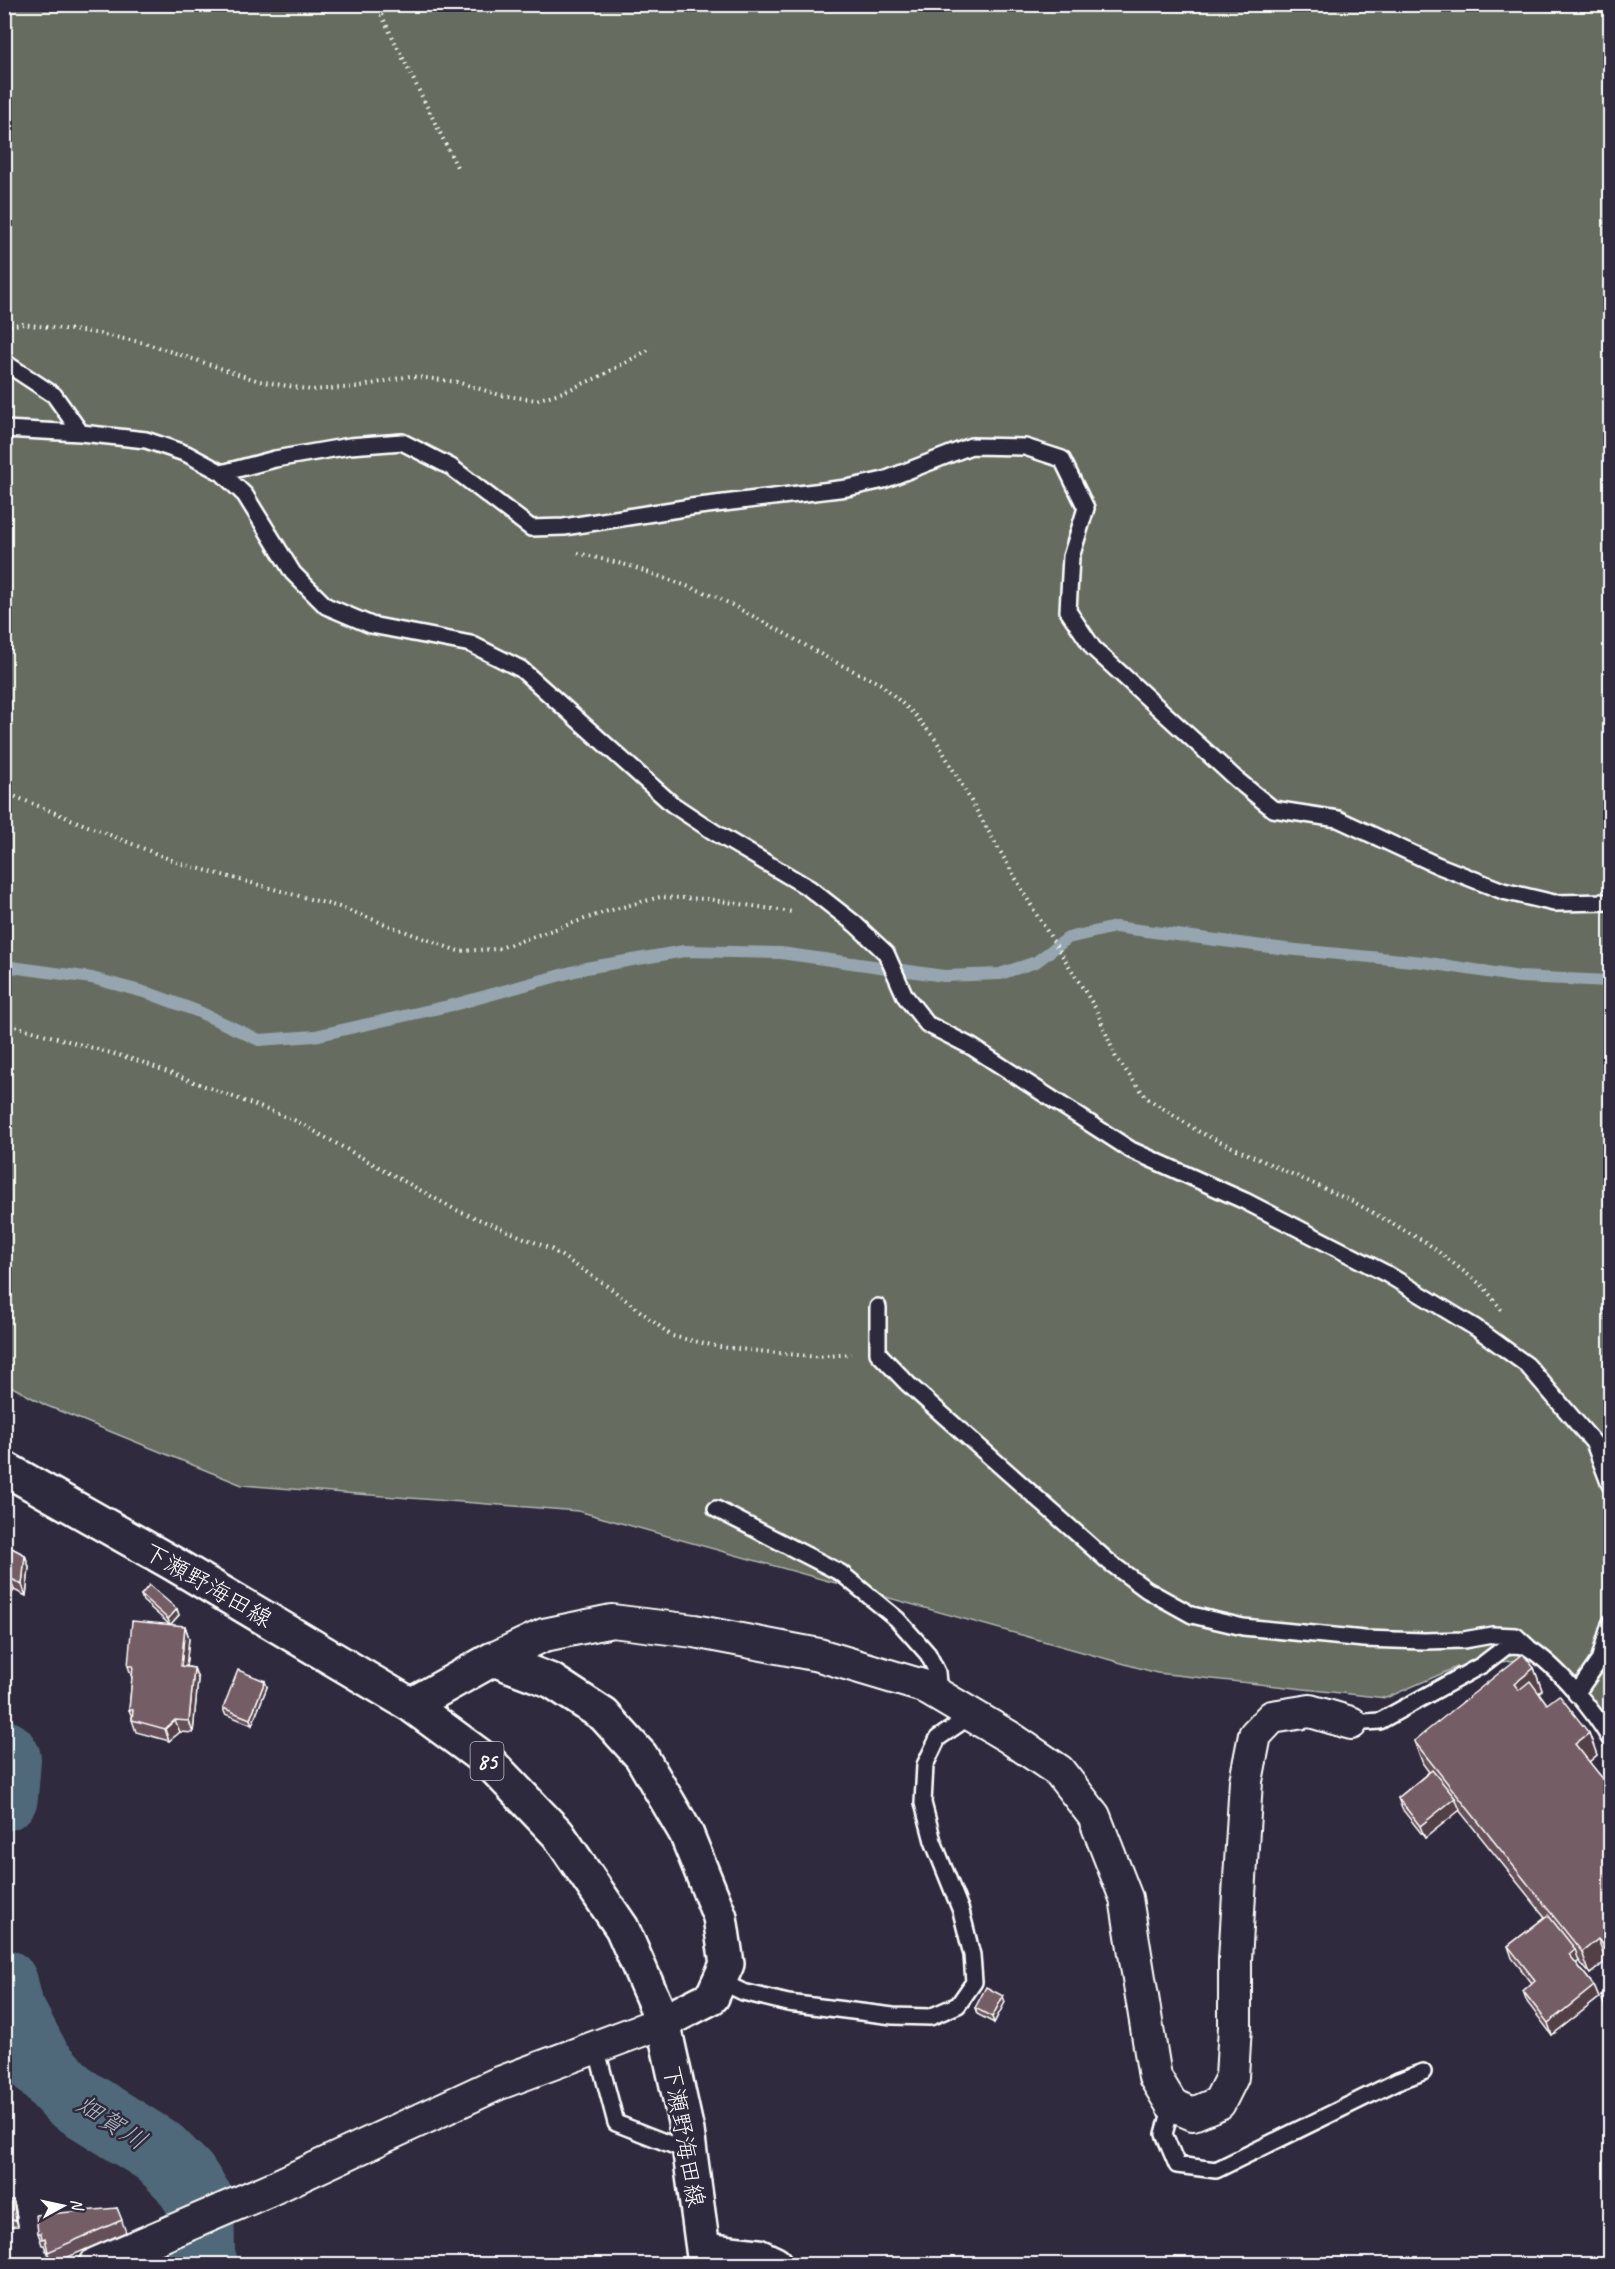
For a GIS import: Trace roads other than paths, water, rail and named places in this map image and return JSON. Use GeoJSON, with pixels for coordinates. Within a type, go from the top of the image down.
{"type":"FeatureCollection","features":[{"type":"Feature","properties":{"kind":"main road","name":"下瀬野海田線"},"geometry":{"type":"LineString","coordinates":[[4,1468],[172,1563],[411,1706],[490,1763],[558,1834],[622,1928],[663,2022],[690,2152],[704,2257],[758,2256],[775,2265]]}},
{"type":"Feature","properties":{"kind":"main road"},"geometry":{"type":"LineString","coordinates":[[411,1706],[493,1659],[552,1681],[587,1703],[604,1715],[641,1756],[686,1833],[720,1917],[728,1964],[712,1996],[663,2022]]}},
{"type":"Feature","properties":{"kind":"street"},"geometry":{"type":"LineString","coordinates":[[493,1659],[544,1635],[612,1621],[694,1631],[819,1655],[923,1686],[1009,1737],[1059,1771],[1094,1816],[1126,1898],[1155,2077],[1172,2105],[1193,2114],[1219,2103],[1232,2076],[1235,1959],[1246,1781],[1255,1735],[1272,1717],[1310,1711],[1351,1723]]}},
{"type":"Feature","properties":{"kind":"street"},"geometry":{"type":"LineString","coordinates":[[96,2265],[271,2189],[497,2084],[663,2022]]}},
{"type":"Feature","properties":{"kind":"lane"},"geometry":{"type":"LineString","coordinates":[[4,362],[54,395],[81,433]]}},
{"type":"Feature","properties":{"kind":"lane"},"geometry":{"type":"LineString","coordinates":[[4,429],[81,433],[146,440],[187,454],[222,473],[245,495],[293,573],[326,606],[371,625],[471,644],[521,669],[672,804],[808,888],[837,910],[886,953],[905,996],[927,1024],[972,1047],[1131,1150],[1245,1201],[1387,1274],[1476,1328],[1527,1365],[1594,1443],[1611,1485]]}},
{"type":"Feature","properties":{"kind":"lane"},"geometry":{"type":"LineString","coordinates":[[222,473],[275,459],[350,446],[402,442],[451,467],[531,528],[564,527],[691,507],[847,488],[884,480],[971,446],[1025,447],[1062,459],[1086,508],[1071,557],[1068,611],[1093,648],[1236,779],[1273,809],[1338,819],[1437,865],[1503,891],[1554,903],[1611,902]]}},
{"type":"Feature","properties":{"kind":"lane"},"geometry":{"type":"LineString","coordinates":[[878,1307],[878,1353],[908,1384],[1093,1548],[1147,1590],[1192,1615],[1243,1626],[1364,1639],[1424,1641],[1464,1640],[1492,1635],[1516,1636],[1554,1669],[1599,1720],[1611,1739]]}},
{"type":"Feature","properties":{"kind":"lane"},"geometry":{"type":"LineString","coordinates":[[716,1509],[841,1573],[897,1619],[928,1654],[937,1672],[939,1695]]}},
{"type":"Feature","properties":{"kind":"lane"},"geometry":{"type":"LineString","coordinates":[[1576,1694],[1599,1661],[1611,1624]]}},
{"type":"Feature","properties":{"kind":"lane"},"geometry":{"type":"LineString","coordinates":[[1351,1723],[1380,1721],[1482,1665],[1508,1645],[1528,1647]]}},
{"type":"Feature","properties":{"kind":"lane"},"geometry":{"type":"LineString","coordinates":[[720,1981],[743,1992],[788,2003],[893,2016],[930,2017],[958,2005],[975,1982],[972,1955],[961,1911],[933,1841],[922,1803],[926,1765],[938,1738],[972,1715]]}},
{"type":"Feature","properties":{"kind":"lane"},"geometry":{"type":"LineString","coordinates":[[596,2047],[616,2123],[690,2152]]}},
{"type":"Feature","properties":{"kind":"lane"},"geometry":{"type":"LineString","coordinates":[[1172,2105],[1164,2133],[1177,2166],[1216,2170],[1398,2081],[1423,2072]]}},
{"type":"Feature","properties":{"kind":"waterway"},"geometry":{"type":"LineString","coordinates":[[4,966],[92,978],[151,994],[197,1011],[259,1040],[315,1036],[457,1004],[586,968],[684,951],[781,953],[944,976],[1000,974],[1036,962],[1068,938],[1115,927],[1286,949],[1423,962],[1520,977],[1610,981]]}},
{"type":"Feature","properties":{"kind":"waterway","name":"畑賀川"},"geometry":{"type":"LineString","coordinates":[[4,1754],[7,1759],[4,1797]]}},
{"type":"Feature","properties":{"kind":"waterway","name":"畑賀川"},"geometry":{"type":"LineString","coordinates":[[4,1983],[10,2009],[38,2062],[71,2097],[159,2152],[184,2177],[200,2201],[201,2255],[204,2264]]}}]}
